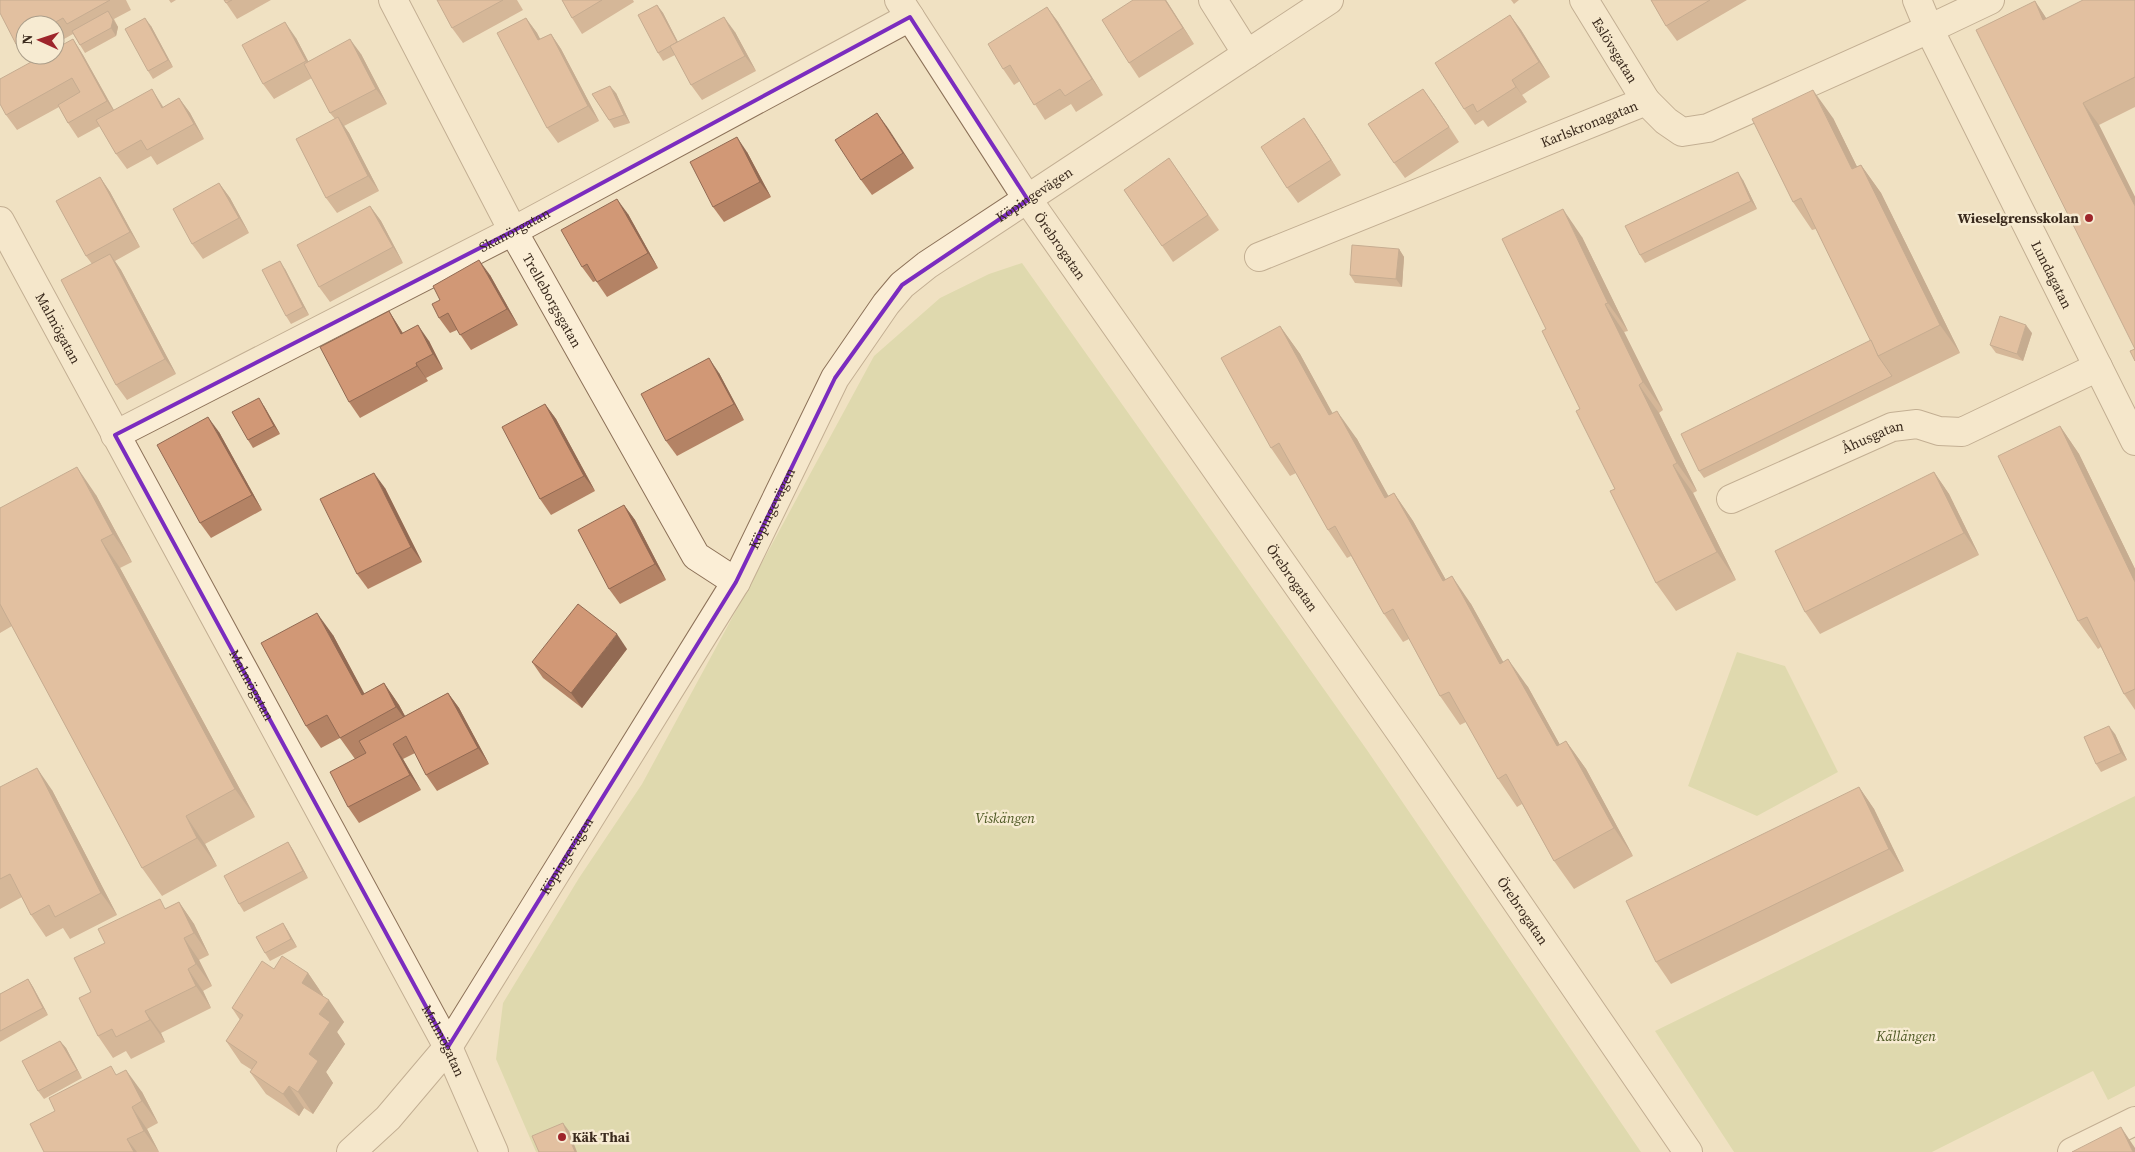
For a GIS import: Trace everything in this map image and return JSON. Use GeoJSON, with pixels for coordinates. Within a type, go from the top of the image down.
{"type":"FeatureCollection","features":[{"type":"Feature","properties":{"kind":"street","name":"Trelleborgsgatan"},"geometry":{"type":"LineString","coordinates":[[393,0],[513,230],[696,556],[736,582]]}},
{"type":"Feature","properties":{"kind":"street"},"geometry":{"type":"LineString","coordinates":[[1213,0],[1247,54]]}},
{"type":"Feature","properties":{"kind":"street","name":"Köpingevägen"},"geometry":{"type":"LineString","coordinates":[[351,1152],[388,1118],[448,1047],[736,582],[835,378],[886,304],[902,285],[926,265],[1028,200],[1329,0]]}},
{"type":"Feature","properties":{"kind":"street","name":"Eslövsgatan"},"geometry":{"type":"LineString","coordinates":[[1584,0],[1646,101]]}},
{"type":"Feature","properties":{"kind":"street","name":"Lundagatan"},"geometry":{"type":"LineString","coordinates":[[1917,0],[1929,30],[2135,441]]}},
{"type":"Feature","properties":{"kind":"street","name":"Karlskronagatan"},"geometry":{"type":"LineString","coordinates":[[1259,257],[1646,101],[1666,121],[1682,132],[1708,128],[1929,30],[1990,0]]}},
{"type":"Feature","properties":{"kind":"street","name":"Skanörgatan"},"geometry":{"type":"LineString","coordinates":[[115,435],[513,230],[905,8]]}},
{"type":"Feature","properties":{"kind":"street","name":"Örebrogatan"},"geometry":{"type":"LineString","coordinates":[[905,8],[1028,200],[1415,754],[1688,1152]]}},
{"type":"Feature","properties":{"kind":"street","name":"Malmögatan"},"geometry":{"type":"LineString","coordinates":[[0,221],[448,1047],[494,1152]]}},
{"type":"Feature","properties":{"kind":"street","name":"Åhusgatan"},"geometry":{"type":"LineString","coordinates":[[1731,499],[1892,427],[1917,424],[1939,432],[1962,432],[2098,367]]}},
{"type":"Feature","properties":{"kind":"street"},"geometry":{"type":"LineString","coordinates":[[2072,1152],[2135,1121]]}},
{"type":"Feature","properties":{"kind":"highlighted area"},"geometry":{"type":"Polygon","coordinates":[[[910,17],[1028,200],[902,285],[835,378],[736,582],[448,1047],[115,435],[513,231],[910,17]]]}},
{"type":"Feature","properties":{"kind":"green space","name":"Viskängen"},"geometry":{"type":"Polygon","coordinates":[[[1022,263],[1367,750],[1641,1152],[536,1152],[496,1059],[503,1003],[579,878],[642,784],[874,356],[940,298],[989,274],[1022,263]]]}},
{"type":"Feature","properties":{"kind":"green space"},"geometry":{"type":"Polygon","coordinates":[[[1737,652],[1785,666],[1838,772],[1757,816],[1688,786],[1737,652]]]}},
{"type":"Feature","properties":{"kind":"green space","name":"Källängen"},"geometry":{"type":"Polygon","coordinates":[[[2135,796],[2135,1086],[2108,1100],[2093,1071],[1932,1152],[1734,1152],[1655,1031],[2135,796]]]}},
{"type":"Feature","properties":{"kind":"building"},"geometry":{"type":"Polygon","coordinates":[[[0,0],[110,0],[67,24],[65,15],[15,15],[15,42],[0,13],[0,0]]]}},
{"type":"Feature","properties":{"kind":"building"},"geometry":{"type":"Polygon","coordinates":[[[437,0],[503,0],[452,28],[437,0]]]}},
{"type":"Feature","properties":{"kind":"building"},"geometry":{"type":"Polygon","coordinates":[[[562,0],[602,0],[572,18],[562,0]]]}},
{"type":"Feature","properties":{"kind":"building"},"geometry":{"type":"Polygon","coordinates":[[[1133,0],[1165,0],[1183,28],[1129,63],[1102,20],[1133,0]]]}},
{"type":"Feature","properties":{"kind":"building"},"geometry":{"type":"Polygon","coordinates":[[[1651,0],[1710,0],[1666,26],[1651,0]]]}},
{"type":"Feature","properties":{"kind":"building","name":"Wieselgrensskolan"},"geometry":{"type":"Polygon","coordinates":[[[2083,0],[2135,0],[2135,77],[2083,103],[2135,206],[2135,349],[1976,30],[2035,1],[2043,20],[2083,0]]]}},
{"type":"Feature","properties":{"kind":"building"},"geometry":{"type":"Polygon","coordinates":[[[657,5],[677,42],[658,53],[638,15],[657,5]]]}},
{"type":"Feature","properties":{"kind":"building"},"geometry":{"type":"Polygon","coordinates":[[[1047,7],[1092,79],[1065,96],[1060,89],[1034,105],[1010,65],[1003,69],[988,44],[1047,7]]]}},
{"type":"Feature","properties":{"kind":"building"},"geometry":{"type":"Polygon","coordinates":[[[108,11],[113,20],[111,28],[80,45],[72,31],[108,11]]]}},
{"type":"Feature","properties":{"kind":"building"},"geometry":{"type":"Polygon","coordinates":[[[1510,15],[1539,62],[1512,80],[1516,87],[1477,112],[1473,104],[1464,109],[1435,63],[1510,15]]]}},
{"type":"Feature","properties":{"kind":"building"},"geometry":{"type":"Polygon","coordinates":[[[724,17],[745,56],[691,85],[670,46],[724,17]]]}},
{"type":"Feature","properties":{"kind":"building"},"geometry":{"type":"Polygon","coordinates":[[[145,18],[168,60],[148,71],[125,29],[145,18]]]}},
{"type":"Feature","properties":{"kind":"building"},"geometry":{"type":"Polygon","coordinates":[[[526,18],[538,40],[551,34],[588,106],[547,128],[497,33],[526,18]]]}},
{"type":"Feature","properties":{"kind":"building"},"geometry":{"type":"Polygon","coordinates":[[[285,22],[306,61],[263,84],[242,45],[285,22]]]}},
{"type":"Feature","properties":{"kind":"building"},"geometry":{"type":"Polygon","coordinates":[[[73,39],[107,101],[68,123],[58,105],[80,92],[72,78],[6,115],[0,104],[0,79],[26,65],[65,65],[65,43],[73,39]]]}},
{"type":"Feature","properties":{"kind":"building"},"geometry":{"type":"Polygon","coordinates":[[[350,39],[376,89],[330,113],[304,64],[350,39]]]}},
{"type":"Feature","properties":{"kind":"building"},"geometry":{"type":"Polygon","coordinates":[[[610,86],[624,115],[609,120],[592,94],[610,86]]]}},
{"type":"Feature","properties":{"kind":"building"},"geometry":{"type":"Polygon","coordinates":[[[152,89],[162,108],[179,98],[194,124],[147,150],[141,140],[116,154],[96,120],[152,89]]]}},
{"type":"Feature","properties":{"kind":"building"},"geometry":{"type":"Polygon","coordinates":[[[1423,89],[1449,127],[1394,163],[1368,124],[1423,89]]]}},
{"type":"Feature","properties":{"kind":"building"},"geometry":{"type":"Polygon","coordinates":[[[1813,90],[1852,169],[1861,165],[1940,325],[1878,356],[1801,198],[1793,202],[1752,119],[1813,90]]]}},
{"type":"Feature","properties":{"kind":"building"},"geometry":{"type":"Polygon","coordinates":[[[877,113],[903,153],[861,180],[835,140],[877,113]]]}},
{"type":"Feature","properties":{"kind":"building"},"geometry":{"type":"Polygon","coordinates":[[[338,117],[368,176],[326,198],[296,139],[338,117]]]}},
{"type":"Feature","properties":{"kind":"building"},"geometry":{"type":"Polygon","coordinates":[[[1304,118],[1331,160],[1287,188],[1261,147],[1304,118]]]}},
{"type":"Feature","properties":{"kind":"building"},"geometry":{"type":"Polygon","coordinates":[[[737,137],[760,182],[713,207],[690,162],[737,137]]]}},
{"type":"Feature","properties":{"kind":"building"},"geometry":{"type":"Polygon","coordinates":[[[1169,158],[1208,215],[1162,246],[1124,190],[1169,158]]]}},
{"type":"Feature","properties":{"kind":"building"},"geometry":{"type":"Polygon","coordinates":[[[1738,172],[1751,201],[1640,255],[1625,226],[1738,172]]]}},
{"type":"Feature","properties":{"kind":"building"},"geometry":{"type":"Polygon","coordinates":[[[100,177],[130,232],[86,256],[56,201],[100,177]]]}},
{"type":"Feature","properties":{"kind":"building"},"geometry":{"type":"Polygon","coordinates":[[[219,183],[239,218],[192,244],[173,209],[219,183]]]}},
{"type":"Feature","properties":{"kind":"building"},"geometry":{"type":"Polygon","coordinates":[[[617,199],[648,253],[597,282],[587,264],[582,267],[561,230],[617,199]]]}},
{"type":"Feature","properties":{"kind":"building"},"geometry":{"type":"Polygon","coordinates":[[[370,206],[393,247],[319,287],[297,245],[370,206]]]}},
{"type":"Feature","properties":{"kind":"building"},"geometry":{"type":"Polygon","coordinates":[[[1563,209],[1608,303],[1605,304],[1643,382],[1639,385],[1677,463],[1673,465],[1717,552],[1656,583],[1610,491],[1615,489],[1576,411],[1580,409],[1542,331],[1546,329],[1502,239],[1563,209]]]}},
{"type":"Feature","properties":{"kind":"building"},"geometry":{"type":"Polygon","coordinates":[[[1352,245],[1399,249],[1396,279],[1350,275],[1352,245]]]}},
{"type":"Feature","properties":{"kind":"building"},"geometry":{"type":"Polygon","coordinates":[[[110,254],[165,359],[116,385],[61,280],[110,254]]]}},
{"type":"Feature","properties":{"kind":"building"},"geometry":{"type":"Polygon","coordinates":[[[479,260],[507,309],[460,335],[448,313],[439,318],[432,304],[440,300],[433,286],[479,260]]]}},
{"type":"Feature","properties":{"kind":"building"},"geometry":{"type":"Polygon","coordinates":[[[280,261],[303,307],[286,316],[262,270],[280,261]]]}},
{"type":"Feature","properties":{"kind":"building"},"geometry":{"type":"Polygon","coordinates":[[[389,311],[401,334],[418,325],[433,354],[416,363],[417,366],[349,402],[320,347],[389,311]]]}},
{"type":"Feature","properties":{"kind":"building"},"geometry":{"type":"Polygon","coordinates":[[[2000,316],[2026,325],[2017,354],[1990,345],[2000,316]]]}},
{"type":"Feature","properties":{"kind":"building"},"geometry":{"type":"Polygon","coordinates":[[[1280,326],[1329,415],[1337,411],[1385,498],[1394,493],[1443,581],[1452,576],[1500,664],[1508,659],[1557,746],[1566,741],[1614,828],[1554,861],[1506,774],[1498,779],[1449,692],[1440,696],[1393,609],[1384,614],[1335,526],[1328,530],[1279,443],[1271,448],[1221,358],[1280,326]]]}},
{"type":"Feature","properties":{"kind":"building"},"geometry":{"type":"Polygon","coordinates":[[[1871,340],[1878,356],[1892,376],[1699,471],[1681,434],[1871,340]]]}},
{"type":"Feature","properties":{"kind":"building"},"geometry":{"type":"Polygon","coordinates":[[[2135,349],[2135,361],[2130,351],[2135,349]]]}},
{"type":"Feature","properties":{"kind":"building"},"geometry":{"type":"Polygon","coordinates":[[[709,358],[734,404],[666,441],[641,394],[709,358]]]}},
{"type":"Feature","properties":{"kind":"building"},"geometry":{"type":"Polygon","coordinates":[[[259,398],[274,426],[248,440],[232,412],[259,398]]]}},
{"type":"Feature","properties":{"kind":"building"},"geometry":{"type":"Polygon","coordinates":[[[545,404],[584,476],[540,499],[502,427],[545,404]]]}},
{"type":"Feature","properties":{"kind":"building"},"geometry":{"type":"Polygon","coordinates":[[[208,417],[252,495],[200,523],[157,445],[208,417]]]}},
{"type":"Feature","properties":{"kind":"building"},"geometry":{"type":"Polygon","coordinates":[[[2060,426],[2135,582],[2135,689],[2124,694],[2087,617],[2078,621],[1998,456],[2060,426]]]}},
{"type":"Feature","properties":{"kind":"building"},"geometry":{"type":"Polygon","coordinates":[[[77,467],[113,534],[101,540],[235,789],[186,816],[197,838],[142,868],[0,604],[0,508],[77,467]]]}},
{"type":"Feature","properties":{"kind":"building"},"geometry":{"type":"Polygon","coordinates":[[[1934,472],[1964,533],[1805,612],[1775,551],[1934,472]]]}},
{"type":"Feature","properties":{"kind":"building"},"geometry":{"type":"Polygon","coordinates":[[[374,473],[411,547],[357,574],[320,499],[374,473]]]}},
{"type":"Feature","properties":{"kind":"building"},"geometry":{"type":"Polygon","coordinates":[[[624,505],[655,564],[609,589],[578,530],[624,505]]]}},
{"type":"Feature","properties":{"kind":"building"},"geometry":{"type":"Polygon","coordinates":[[[578,604],[617,634],[571,693],[532,662],[578,604]]]}},
{"type":"Feature","properties":{"kind":"building"},"geometry":{"type":"Polygon","coordinates":[[[317,613],[362,695],[384,683],[396,707],[340,738],[327,715],[306,726],[261,643],[317,613]]]}},
{"type":"Feature","properties":{"kind":"building"},"geometry":{"type":"Polygon","coordinates":[[[448,693],[478,748],[426,775],[406,736],[393,744],[410,775],[348,807],[330,772],[366,753],[359,741],[448,693]]]}},
{"type":"Feature","properties":{"kind":"building"},"geometry":{"type":"Polygon","coordinates":[[[2109,726],[2121,753],[2096,764],[2084,737],[2109,726]]]}},
{"type":"Feature","properties":{"kind":"building"},"geometry":{"type":"Polygon","coordinates":[[[37,768],[101,893],[55,917],[49,905],[31,915],[10,874],[0,879],[0,787],[37,768]]]}},
{"type":"Feature","properties":{"kind":"building"},"geometry":{"type":"Polygon","coordinates":[[[1859,787],[1889,849],[1656,962],[1626,901],[1859,787]]]}},
{"type":"Feature","properties":{"kind":"building"},"geometry":{"type":"Polygon","coordinates":[[[288,842],[303,871],[239,904],[224,876],[288,842]]]}},
{"type":"Feature","properties":{"kind":"building"},"geometry":{"type":"Polygon","coordinates":[[[160,899],[165,909],[179,902],[194,933],[184,938],[196,964],[188,969],[196,986],[145,1011],[150,1020],[116,1037],[112,1029],[98,1036],[79,998],[91,992],[74,958],[105,943],[98,929],[160,899]]]}},
{"type":"Feature","properties":{"kind":"building"},"geometry":{"type":"Polygon","coordinates":[[[283,923],[291,939],[265,953],[256,937],[283,923]]]}},
{"type":"Feature","properties":{"kind":"building"},"geometry":{"type":"Polygon","coordinates":[[[282,956],[308,973],[302,983],[329,1000],[319,1014],[330,1022],[309,1054],[318,1061],[298,1092],[289,1086],[283,1094],[250,1072],[257,1062],[226,1041],[243,1015],[232,1008],[262,961],[274,969],[282,956]]]}},
{"type":"Feature","properties":{"kind":"building"},"geometry":{"type":"Polygon","coordinates":[[[28,979],[43,1008],[0,1031],[0,994],[28,979]]]}},
{"type":"Feature","properties":{"kind":"building"},"geometry":{"type":"Polygon","coordinates":[[[60,1041],[77,1070],[38,1091],[22,1061],[60,1041]]]}},
{"type":"Feature","properties":{"kind":"building"},"geometry":{"type":"Polygon","coordinates":[[[111,1066],[116,1075],[126,1070],[142,1101],[132,1107],[144,1131],[127,1139],[134,1152],[44,1152],[30,1124],[55,1111],[49,1098],[111,1066]]]}},
{"type":"Feature","properties":{"kind":"building","name":"Käk Thai"},"geometry":{"type":"Polygon","coordinates":[[[563,1123],[575,1152],[539,1152],[532,1136],[563,1123]]]}},
{"type":"Feature","properties":{"kind":"building"},"geometry":{"type":"Polygon","coordinates":[[[2121,1127],[2133,1152],[2072,1152],[2121,1127]]]}},
{"type":"Feature","properties":{"kind":"place","name":"Wieselgrensskolan"},"geometry":{"type":"Point","coordinates":[2089,218]}},
{"type":"Feature","properties":{"kind":"place","name":"Käk Thai"},"geometry":{"type":"Point","coordinates":[562,1137]}}]}
